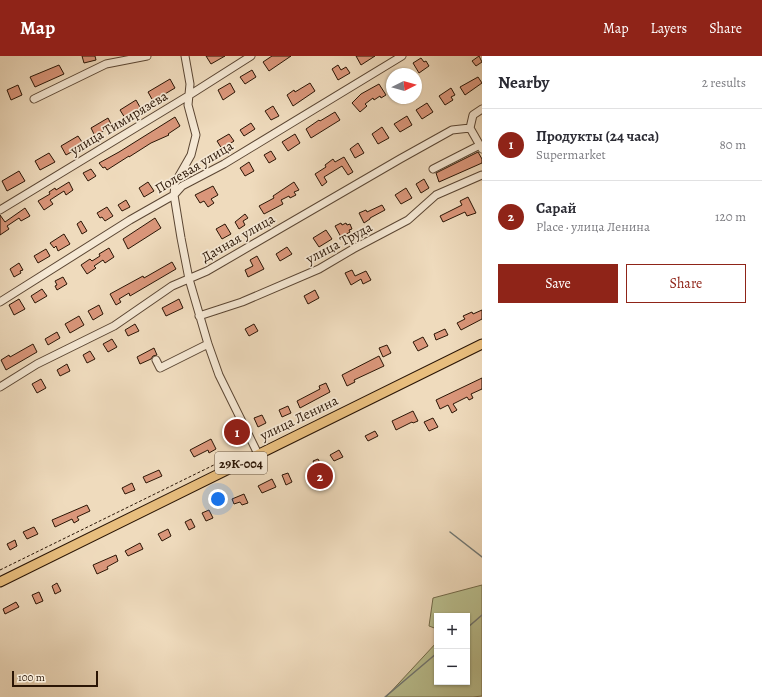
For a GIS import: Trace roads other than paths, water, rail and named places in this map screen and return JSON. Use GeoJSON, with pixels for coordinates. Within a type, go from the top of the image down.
{"type":"FeatureCollection","features":[{"type":"Feature","properties":{"kind":"main road","name":"улица Ленина"},"geometry":{"type":"LineString","coordinates":[[0,582],[482,344]]}},
{"type":"Feature","properties":{"kind":"street"},"geometry":{"type":"LineString","coordinates":[[34,99],[106,64],[148,56]]}},
{"type":"Feature","properties":{"kind":"street"},"geometry":{"type":"LineString","coordinates":[[186,56],[190,84],[188,105],[196,135],[191,155],[175,184],[174,195],[189,279],[199,316],[219,375],[258,454]]}},
{"type":"Feature","properties":{"kind":"street","name":"улица Тимирязева"},"geometry":{"type":"LineString","coordinates":[[0,210],[251,56]]}},
{"type":"Feature","properties":{"kind":"street","name":"Полевая улица"},"geometry":{"type":"LineString","coordinates":[[0,302],[130,220],[174,195],[182,186],[224,164],[402,56]]}},
{"type":"Feature","properties":{"kind":"street"},"geometry":{"type":"LineString","coordinates":[[433,169],[481,147],[470,128],[473,115],[482,109]]}},
{"type":"Feature","properties":{"kind":"street","name":"Дачная улица"},"geometry":{"type":"LineString","coordinates":[[0,386],[37,364],[114,326],[172,286],[207,271],[452,130],[470,128]]}},
{"type":"Feature","properties":{"kind":"street","name":"улица Труда"},"geometry":{"type":"LineString","coordinates":[[199,316],[242,302],[319,269],[408,220],[436,195],[482,175]]}},
{"type":"Feature","properties":{"kind":"street"},"geometry":{"type":"LineString","coordinates":[[156,360],[160,368],[208,344]]}},
{"type":"Feature","properties":{"kind":"waterway"},"geometry":{"type":"LineString","coordinates":[[450,532],[482,557]]}},
{"type":"Feature","properties":{"kind":"waterway"},"geometry":{"type":"LineString","coordinates":[[470,625],[482,615]]}},
{"type":"Feature","properties":{"kind":"waterway"},"geometry":{"type":"LineString","coordinates":[[385,697],[434,656]]}},
{"type":"Feature","properties":{"kind":"place","name":"Продукты (24 часа)"},"geometry":{"type":"Point","coordinates":[237,432]}},
{"type":"Feature","properties":{"kind":"place","name":"Сарай"},"geometry":{"type":"Point","coordinates":[320,476]}}]}
